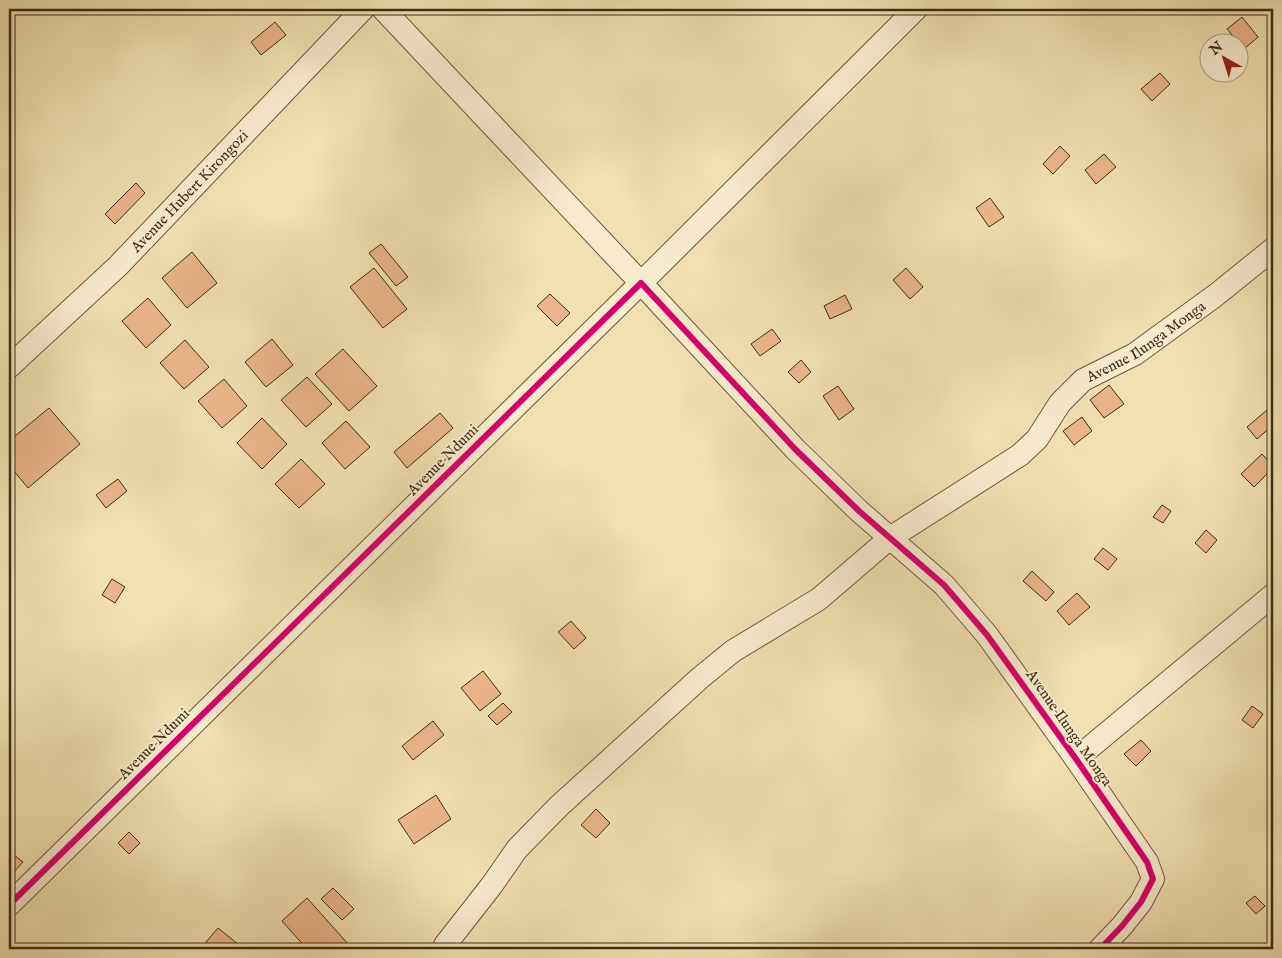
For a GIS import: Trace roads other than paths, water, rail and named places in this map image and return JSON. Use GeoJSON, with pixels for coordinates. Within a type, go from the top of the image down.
{"type":"FeatureCollection","features":[{"type":"Feature","properties":{"kind":"street","name":"Avenue Hubert Kirongozi"},"geometry":{"type":"LineString","coordinates":[[9,367],[118,266],[363,9]]}},
{"type":"Feature","properties":{"kind":"street"},"geometry":{"type":"LineString","coordinates":[[383,9],[795,450],[859,512],[890,538],[819,599],[727,656],[700,678],[559,806],[517,849],[492,885],[445,945]]}},
{"type":"Feature","properties":{"kind":"street","name":"Avenue Ndumi"},"geometry":{"type":"LineString","coordinates":[[9,905],[641,283],[916,9]]}},
{"type":"Feature","properties":{"kind":"street","name":"Avenue Ilunga Monga"},"geometry":{"type":"LineString","coordinates":[[1100,949],[1141,902],[1153,878],[1147,862],[987,635],[944,584],[890,538],[1020,455],[1037,439],[1060,403],[1083,380],[1135,354],[1216,295],[1273,249]]}},
{"type":"Feature","properties":{"kind":"street"},"geometry":{"type":"LineString","coordinates":[[1076,759],[1273,595]]}}]}
